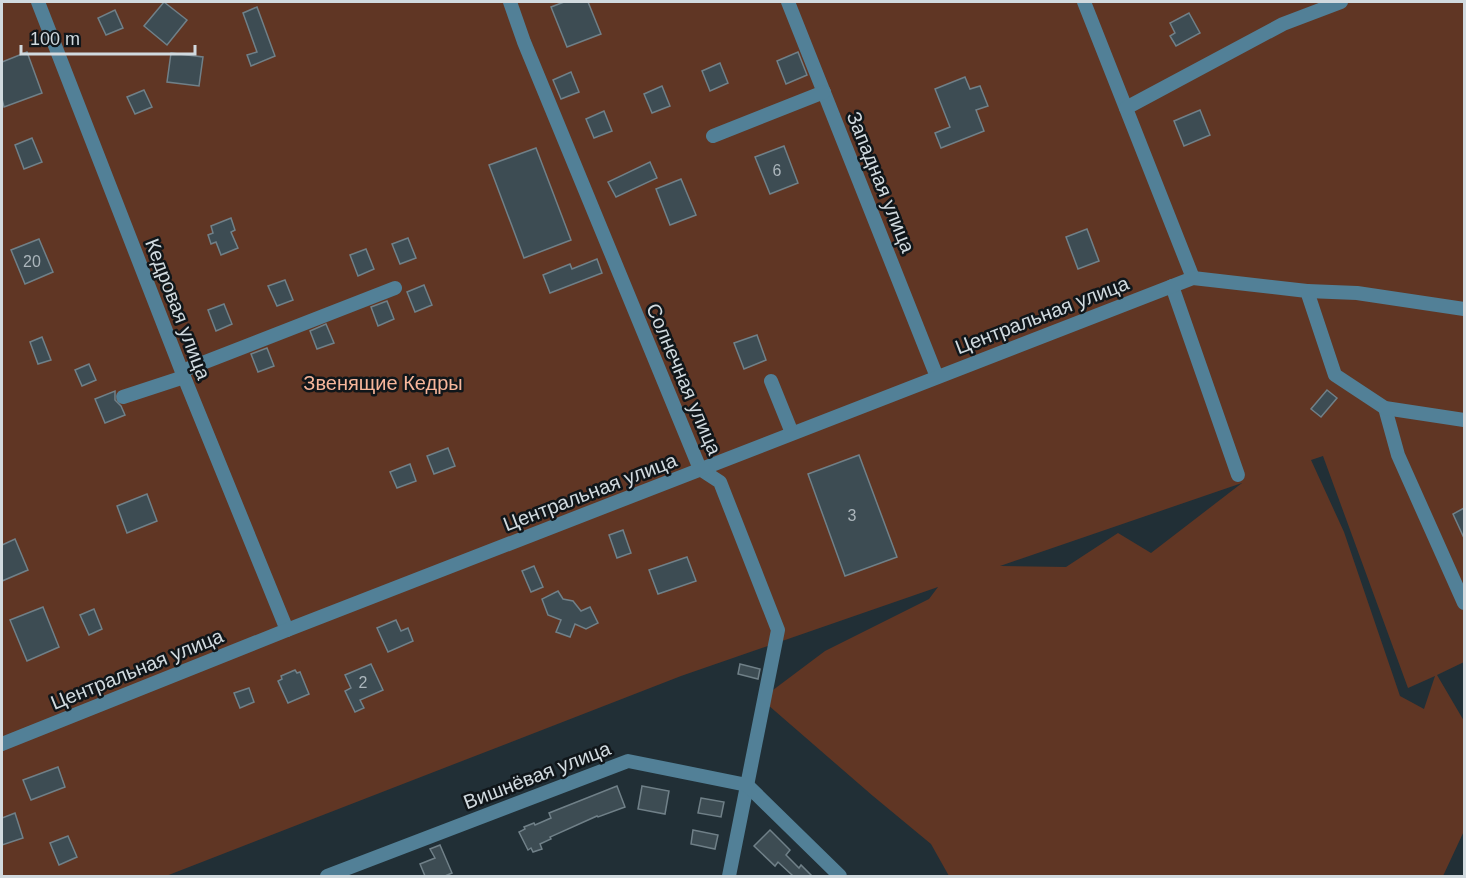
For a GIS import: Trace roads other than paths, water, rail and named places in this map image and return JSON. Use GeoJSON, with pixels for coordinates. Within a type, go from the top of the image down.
{"type":"FeatureCollection","features":[{"type":"Feature","properties":{"kind":"street","name":"Кедровая улица"},"geometry":{"type":"LineString","coordinates":[[40,2],[183,374],[287,630]]}},
{"type":"Feature","properties":{"kind":"street","name":"Солнечная улица"},"geometry":{"type":"LineString","coordinates":[[510,2],[524,42],[700,469],[720,482],[778,630],[729,876]]}},
{"type":"Feature","properties":{"kind":"street","name":"Западная улица"},"geometry":{"type":"LineString","coordinates":[[788,2],[937,377]]}},
{"type":"Feature","properties":{"kind":"street"},"geometry":{"type":"LineString","coordinates":[[1084,2],[1193,278],[1307,291],[1357,292],[1464,309]]}},
{"type":"Feature","properties":{"kind":"street"},"geometry":{"type":"LineString","coordinates":[[1126,108],[1283,24],[1341,2]]}},
{"type":"Feature","properties":{"kind":"street"},"geometry":{"type":"LineString","coordinates":[[713,136],[824,92]]}},
{"type":"Feature","properties":{"kind":"street","name":"Центральная улица"},"geometry":{"type":"LineString","coordinates":[[2,744],[287,630],[1193,278]]}},
{"type":"Feature","properties":{"kind":"street"},"geometry":{"type":"LineString","coordinates":[[1172,286],[1238,475]]}},
{"type":"Feature","properties":{"kind":"street"},"geometry":{"type":"LineString","coordinates":[[123,397],[395,288]]}},
{"type":"Feature","properties":{"kind":"street"},"geometry":{"type":"LineString","coordinates":[[1307,291],[1335,375],[1385,408],[1464,420]]}},
{"type":"Feature","properties":{"kind":"street"},"geometry":{"type":"LineString","coordinates":[[771,381],[792,433]]}},
{"type":"Feature","properties":{"kind":"street"},"geometry":{"type":"LineString","coordinates":[[1385,408],[1398,455],[1464,603]]}},
{"type":"Feature","properties":{"kind":"street","name":"Вишнёвая улица"},"geometry":{"type":"LineString","coordinates":[[327,876],[628,761],[747,785]]}},
{"type":"Feature","properties":{"kind":"street"},"geometry":{"type":"LineString","coordinates":[[747,785],[840,876]]}},
{"type":"Feature","properties":{"kind":"park label","name":"Звенящие Кедры"},"geometry":{"type":"Point","coordinates":[383,383]}}]}
